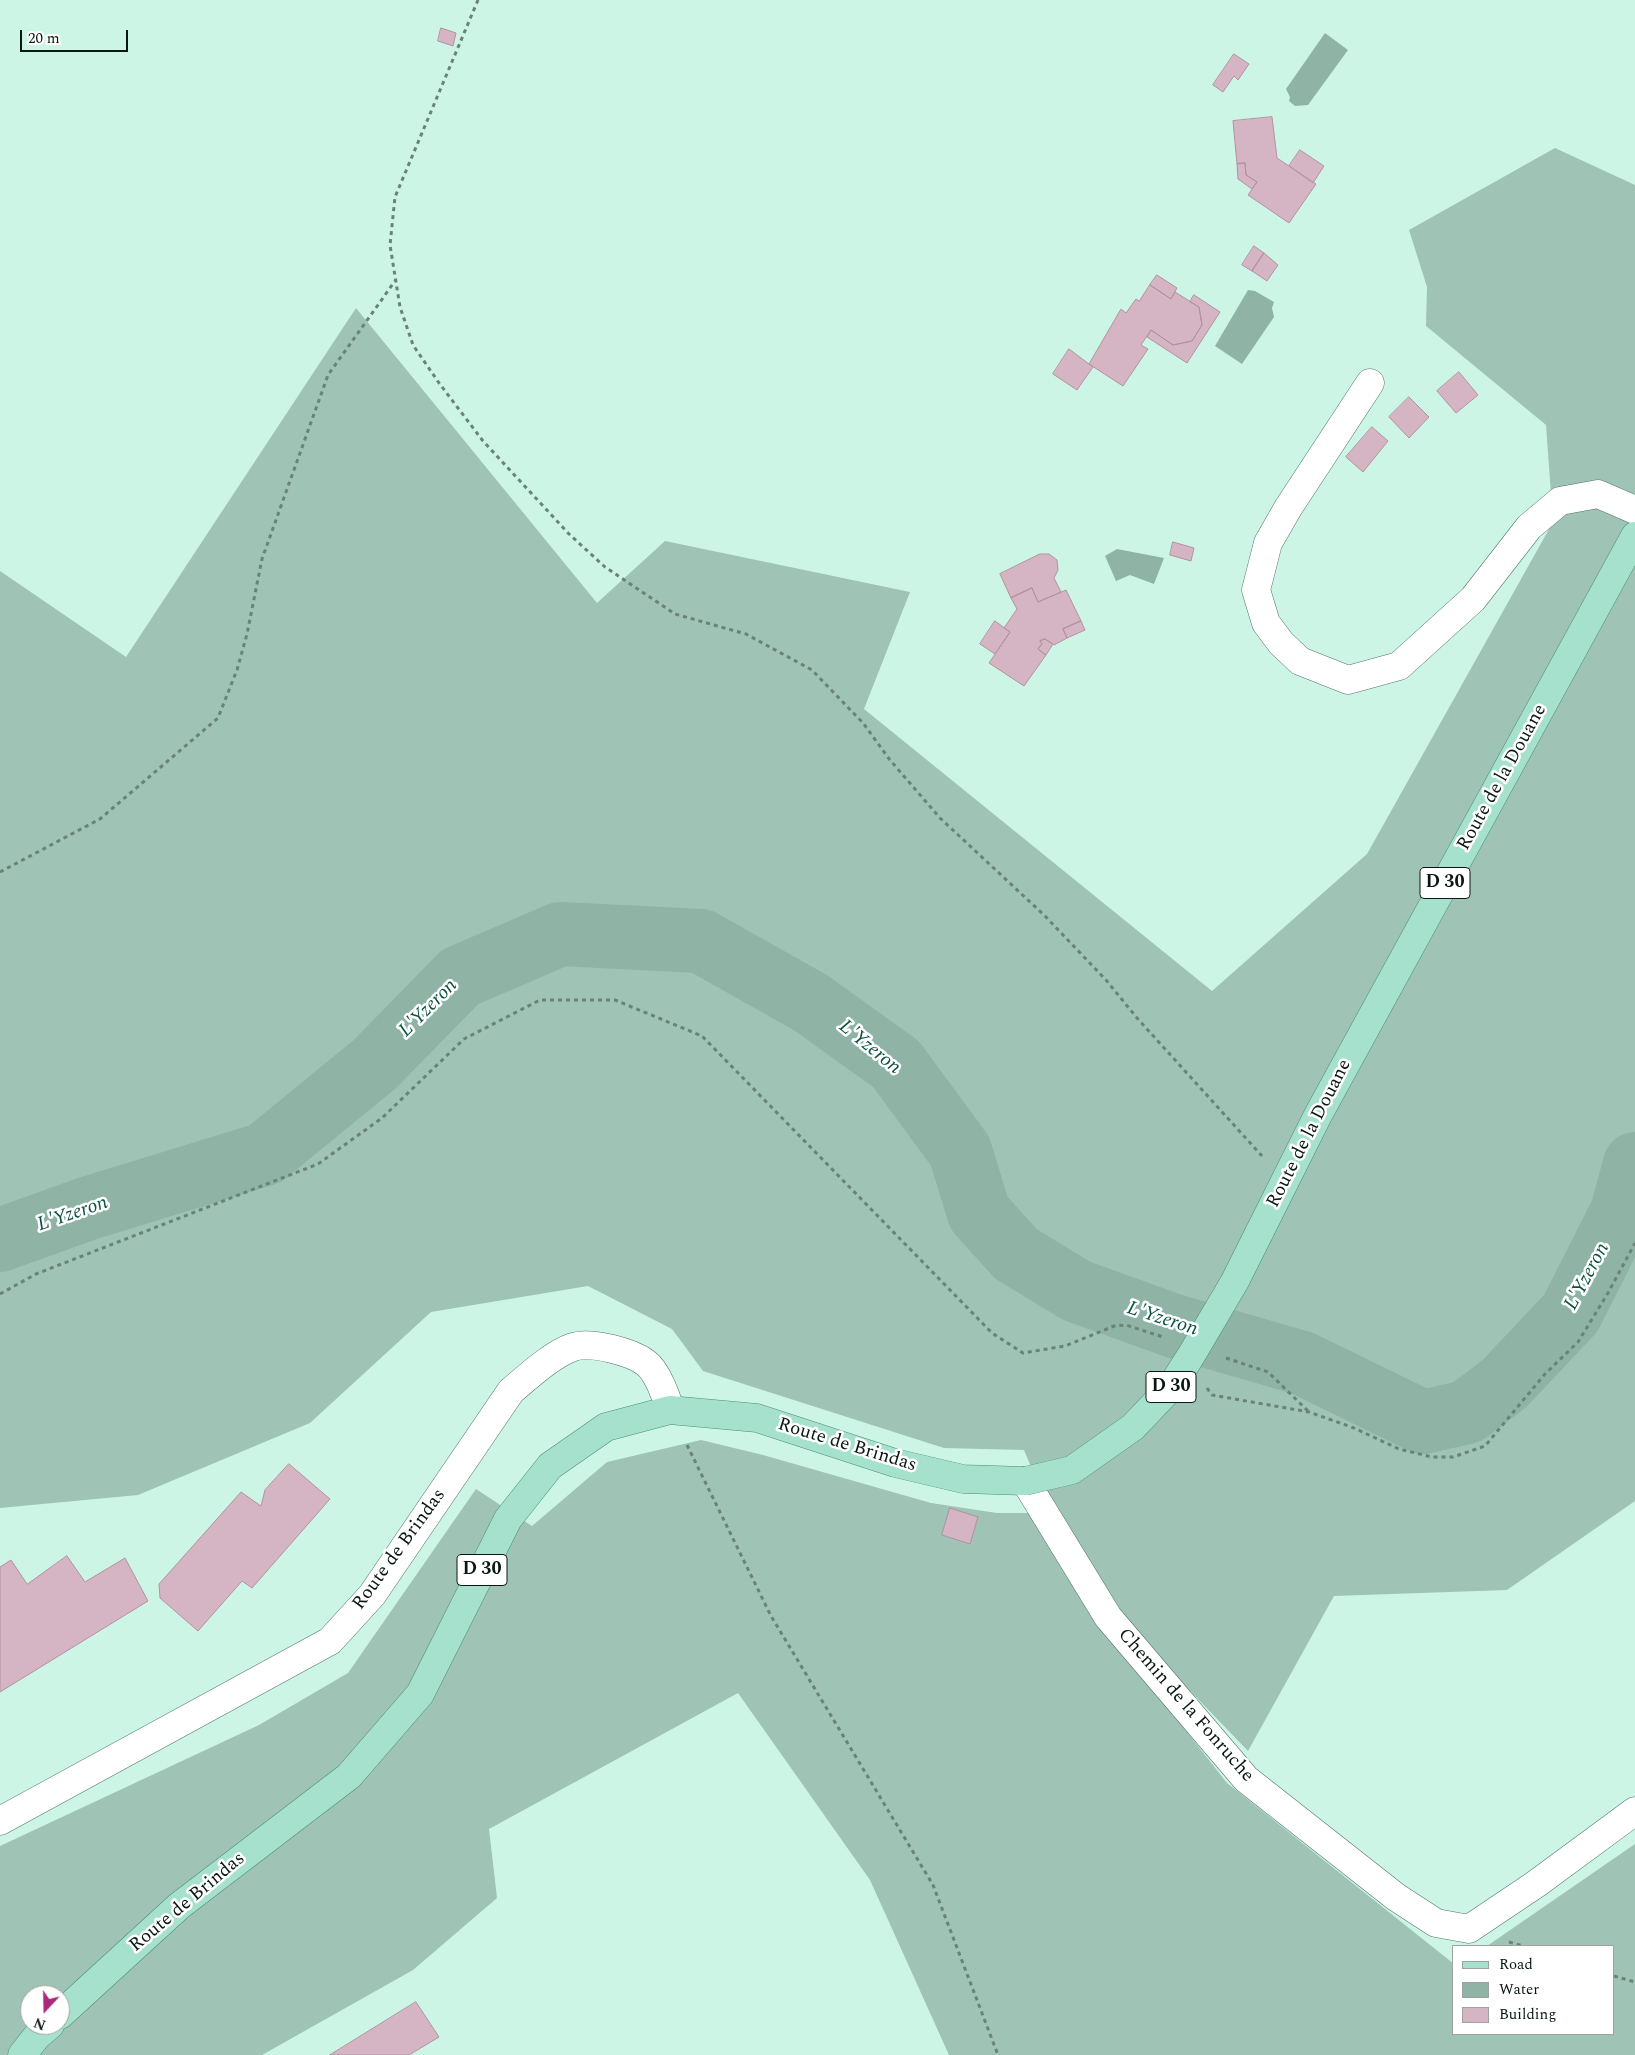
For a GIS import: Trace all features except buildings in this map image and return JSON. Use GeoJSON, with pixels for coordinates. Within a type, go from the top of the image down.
{"type":"FeatureCollection","features":[{"type":"Feature","properties":{"kind":"main road","name":"Route de la Douane"},"geometry":{"type":"LineString","coordinates":[[1025,1481],[1072,1470],[1134,1427],[1171,1387],[1235,1281],[1322,1107],[1635,536]]}},
{"type":"Feature","properties":{"kind":"main road","name":"Route de Brindas"},"geometry":{"type":"LineString","coordinates":[[70,2006],[179,1906],[348,1776],[420,1694],[508,1519],[550,1466],[606,1427],[670,1410],[757,1418],[895,1463],[963,1479],[1025,1481]]}},
{"type":"Feature","properties":{"kind":"main road"},"geometry":{"type":"LineString","coordinates":[[22,2055],[38,2035]]}},
{"type":"Feature","properties":{"kind":"street"},"geometry":{"type":"LineString","coordinates":[[1370,383],[1288,508],[1268,543],[1256,590],[1266,623],[1281,643],[1300,661],[1348,680],[1399,666],[1473,599],[1529,527],[1560,501],[1598,494],[1635,510]]}},
{"type":"Feature","properties":{"kind":"street","name":"Route de Brindas"},"geometry":{"type":"LineString","coordinates":[[0,1822],[330,1641],[372,1595],[511,1391],[539,1368],[574,1346],[610,1347],[647,1363],[665,1393],[670,1410]]}},
{"type":"Feature","properties":{"kind":"street","name":"Chemin de la Fonruche"},"geometry":{"type":"LineString","coordinates":[[1025,1481],[1108,1617],[1246,1779],[1396,1897],[1436,1922],[1469,1929],[1536,1884],[1635,1811]]}},
{"type":"Feature","properties":{"kind":"path"},"geometry":{"type":"LineString","coordinates":[[478,0],[395,197],[390,245],[400,307],[414,345],[439,383],[482,441],[569,534],[605,567],[675,614],[746,634],[812,670],[863,723],[890,760],[940,818],[1044,915],[1072,944],[1106,980],[1136,1018],[1264,1158],[1286,1178]]}},
{"type":"Feature","properties":{"kind":"path"},"geometry":{"type":"LineString","coordinates":[[0,872],[100,819],[218,718],[237,670],[247,634],[262,560],[328,375],[395,281]]}},
{"type":"Feature","properties":{"kind":"path"},"geometry":{"type":"LineString","coordinates":[[0,1294],[36,1274],[318,1164],[382,1118],[464,1039],[540,1000],[615,1000],[702,1036],[992,1333],[1023,1353],[1065,1346],[1114,1326],[1126,1325],[1170,1339]]}},
{"type":"Feature","properties":{"kind":"path"},"geometry":{"type":"LineString","coordinates":[[1202,1382],[1212,1395],[1309,1412],[1354,1428],[1399,1449],[1432,1457],[1453,1457],[1485,1446],[1545,1374],[1578,1342],[1608,1293],[1635,1243]]}},
{"type":"Feature","properties":{"kind":"path"},"geometry":{"type":"LineString","coordinates":[[1224,1357],[1268,1372],[1309,1412]]}},
{"type":"Feature","properties":{"kind":"path"},"geometry":{"type":"LineString","coordinates":[[670,1410],[771,1616],[933,1885],[998,2055]]}},
{"type":"Feature","properties":{"kind":"path"},"geometry":{"type":"LineString","coordinates":[[1615,1976],[1635,1982]]}},
{"type":"Feature","properties":{"kind":"shaded area"},"geometry":{"type":"Polygon","coordinates":[[[1555,148],[1635,185],[1635,1501],[1507,1590],[1334,1596],[1248,1751],[1114,1612],[1048,1508],[1024,1450],[944,1448],[703,1371],[672,1329],[588,1286],[431,1312],[310,1423],[138,1495],[0,1508],[0,571],[126,657],[356,308],[597,603],[665,541],[910,592],[864,709],[1212,991],[1367,854],[1553,522],[1546,425],[1426,326],[1427,287],[1409,230],[1555,148]]]}},
{"type":"Feature","properties":{"kind":"shaded area"},"geometry":{"type":"Polygon","coordinates":[[[701,1440],[763,1455],[931,1503],[997,1513],[1037,1513],[1102,1624],[1227,1783],[1452,1962],[1452,2035],[1615,2035],[1615,1945],[1488,1945],[1635,1844],[1635,2055],[949,2055],[870,1880],[738,1693],[489,1829],[497,1898],[413,1970],[262,2055],[0,2055],[0,1846],[259,1725],[348,1673],[476,1489],[532,1526],[607,1462],[701,1440]]]}},
{"type":"Feature","properties":{"kind":"water"},"geometry":{"type":"Polygon","coordinates":[[[1325,33],[1348,50],[1308,105],[1295,106],[1289,101],[1290,97],[1286,89],[1325,33]]]}},
{"type":"Feature","properties":{"kind":"water"},"geometry":{"type":"Polygon","coordinates":[[[1248,290],[1255,291],[1274,302],[1272,308],[1274,317],[1242,364],[1215,346],[1248,290]]]}},
{"type":"Feature","properties":{"kind":"water"},"geometry":{"type":"Polygon","coordinates":[[[1117,549],[1164,558],[1154,584],[1130,575],[1116,581],[1105,556],[1117,549]]]}},
{"type":"Feature","properties":{"kind":"waterway","name":"L'Yzeron"},"geometry":{"type":"LineString","coordinates":[[0,1240],[89,1208],[265,1154],[375,1064],[460,977],[560,934],[701,941],[811,1003],[896,1064],[960,1151],[979,1213],[1016,1254],[1077,1291],[1174,1326],[1302,1363],[1423,1422],[1467,1412],[1504,1384],[1571,1313],[1622,1212],[1635,1164]]}}]}
